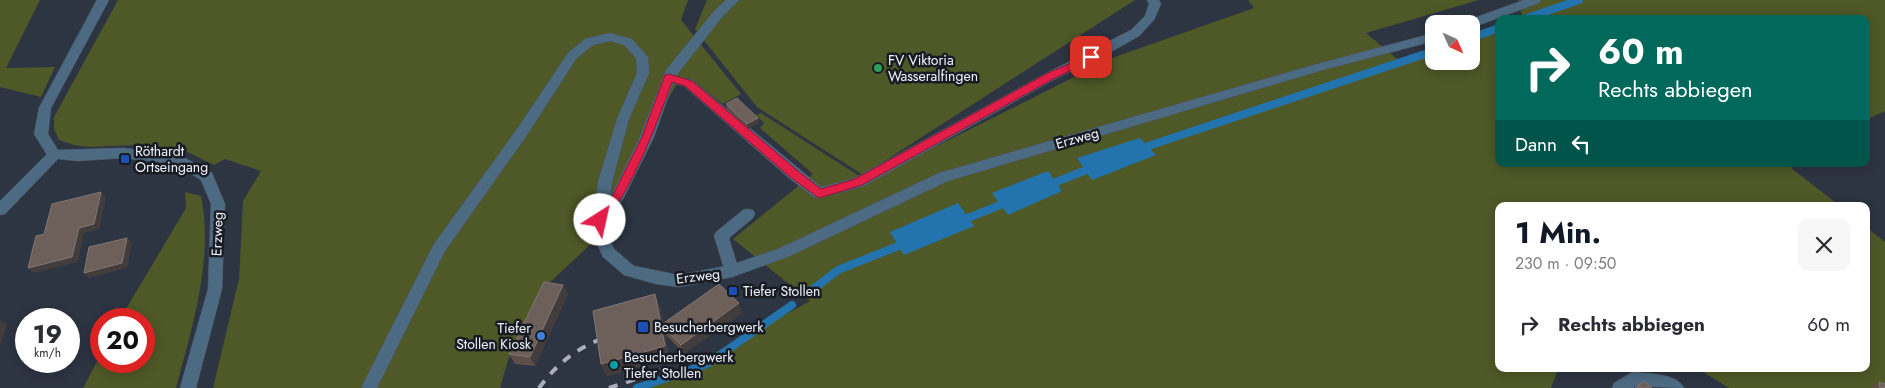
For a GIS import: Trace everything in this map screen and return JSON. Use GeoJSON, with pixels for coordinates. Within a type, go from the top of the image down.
{"type":"FeatureCollection","features":[{"type":"Feature","properties":{"kind":"street"},"geometry":{"type":"LineString","coordinates":[[0,210],[54,155],[41,134],[45,108],[103,0]]}},
{"type":"Feature","properties":{"kind":"street"},"geometry":{"type":"LineString","coordinates":[[600,220],[618,195],[647,137],[672,70],[719,13],[734,0]]}},
{"type":"Feature","properties":{"kind":"street"},"geometry":{"type":"LineString","coordinates":[[669,78],[688,83],[794,174],[819,193],[858,182],[1049,77],[1135,33],[1150,17],[1155,4],[1153,0]]}},
{"type":"Feature","properties":{"kind":"street"},"geometry":{"type":"LineString","coordinates":[[1480,20],[1535,0]]}},
{"type":"Feature","properties":{"kind":"street","name":"Erzweg"},"geometry":{"type":"LineString","coordinates":[[369,388],[439,248],[522,132],[572,56],[589,42],[610,37],[628,42],[642,57],[643,73],[623,119],[604,182],[599,232],[608,253],[630,271],[656,278],[679,281],[732,271],[785,252],[944,177],[1321,67],[1425,39]]}},
{"type":"Feature","properties":{"kind":"street","name":"Erzweg"},"geometry":{"type":"LineString","coordinates":[[54,155],[78,156],[123,153],[178,158],[207,177],[218,204],[215,289],[188,388]]}},
{"type":"Feature","properties":{"kind":"street"},"geometry":{"type":"LineString","coordinates":[[732,271],[721,236],[748,214]]}},
{"type":"Feature","properties":{"kind":"street"},"geometry":{"type":"LineString","coordinates":[[1620,388],[1633,379],[1672,385],[1676,388]]}},
{"type":"Feature","properties":{"kind":"green space"},"geometry":{"type":"Polygon","coordinates":[[[0,0],[40,0],[6,68],[55,67],[41,97],[0,87],[0,0]]]}},
{"type":"Feature","properties":{"kind":"green space"},"geometry":{"type":"Polygon","coordinates":[[[118,0],[688,0],[681,20],[741,94],[723,104],[691,79],[681,77],[624,173],[592,243],[545,287],[508,360],[500,388],[213,388],[239,279],[243,201],[261,171],[225,159],[214,165],[179,148],[135,145],[89,147],[59,140],[54,129],[54,117],[118,0]]]}},
{"type":"Feature","properties":{"kind":"green space","name":"FV Viktoria Wasseralfingen"},"geometry":{"type":"Polygon","coordinates":[[[707,0],[1135,0],[863,175],[757,107],[695,29],[707,0]]]}},
{"type":"Feature","properties":{"kind":"green space"},"geometry":{"type":"Polygon","coordinates":[[[1248,0],[1479,0],[1366,33],[1402,63],[1425,54],[1425,70],[1480,70],[1480,32],[1495,27],[1495,167],[1792,167],[1791,168],[1835,202],[1495,202],[1495,372],[1557,372],[1551,388],[637,388],[691,366],[810,301],[733,239],[813,174],[760,128],[764,123],[756,115],[761,113],[867,181],[1112,58],[1254,8],[1248,0]]]}},
{"type":"Feature","properties":{"kind":"green space"},"geometry":{"type":"Polygon","coordinates":[[[1518,0],[1885,0],[1885,111],[1870,118],[1870,15],[1522,15],[1518,0]]]}},
{"type":"Feature","properties":{"kind":"green space"},"geometry":{"type":"Polygon","coordinates":[[[185,192],[201,196],[205,244],[199,293],[176,388],[83,388],[91,373],[155,373],[155,308],[127,308],[186,208],[185,192]]]}},
{"type":"Feature","properties":{"kind":"green space"},"geometry":{"type":"Polygon","coordinates":[[[1870,230],[1885,242],[1885,388],[1729,388],[1703,372],[1870,372],[1870,230]]]}},
{"type":"Feature","properties":{"kind":"water"},"geometry":{"type":"Polygon","coordinates":[[[1140,138],[1156,155],[1092,180],[1077,158],[1140,138]]]}},
{"type":"Feature","properties":{"kind":"water"},"geometry":{"type":"Polygon","coordinates":[[[1048,171],[1062,191],[1008,215],[992,193],[1048,171]]]}},
{"type":"Feature","properties":{"kind":"water"},"geometry":{"type":"Polygon","coordinates":[[[958,203],[974,226],[904,255],[890,232],[958,203]]]}},
{"type":"Feature","properties":{"kind":"building"},"geometry":{"type":"Polygon","coordinates":[[[737,98],[758,118],[747,124],[726,104],[737,98]]]}},
{"type":"Feature","properties":{"kind":"building"},"geometry":{"type":"Polygon","coordinates":[[[101,192],[94,224],[79,228],[72,257],[28,268],[36,236],[44,234],[52,204],[101,192]]]}},
{"type":"Feature","properties":{"kind":"building"},"geometry":{"type":"Polygon","coordinates":[[[127,238],[122,263],[84,273],[89,247],[127,238]]]}},
{"type":"Feature","properties":{"kind":"building"},"geometry":{"type":"Polygon","coordinates":[[[544,282],[563,285],[530,357],[509,354],[544,282]]]}},
{"type":"Feature","properties":{"kind":"building"},"geometry":{"type":"Polygon","coordinates":[[[719,284],[739,303],[681,345],[661,325],[719,284]]]}},
{"type":"Feature","properties":{"kind":"building"},"geometry":{"type":"Polygon","coordinates":[[[655,294],[665,346],[601,364],[593,311],[655,294]]]}},
{"type":"Feature","properties":{"kind":"building"},"geometry":{"type":"Polygon","coordinates":[[[1644,381],[1652,388],[1635,388],[1644,381]]]}},
{"type":"Feature","properties":{"kind":"building"},"geometry":{"type":"Polygon","coordinates":[[[1879,382],[1885,384],[1885,388],[1880,388],[1879,382]]]}},
{"type":"Feature","properties":{"kind":"waterway"},"geometry":{"type":"LineString","coordinates":[[1536,15],[1579,0]]}},
{"type":"Feature","properties":{"kind":"waterway"},"geometry":{"type":"LineString","coordinates":[[1480,35],[1495,29]]}},
{"type":"Feature","properties":{"kind":"waterway"},"geometry":{"type":"LineString","coordinates":[[1139,149],[1425,54]]}},
{"type":"Feature","properties":{"kind":"waterway"},"geometry":{"type":"LineString","coordinates":[[1046,186],[1094,167]]}},
{"type":"Feature","properties":{"kind":"waterway"},"geometry":{"type":"LineString","coordinates":[[958,222],[1010,201]]}},
{"type":"Feature","properties":{"kind":"waterway"},"geometry":{"type":"LineString","coordinates":[[812,290],[838,270],[906,243]]}},
{"type":"Feature","properties":{"kind":"waterway"},"geometry":{"type":"LineString","coordinates":[[637,388],[707,364],[792,305]]}},
{"type":"Feature","properties":{"kind":"railway"},"geometry":{"type":"LineString","coordinates":[[539,388],[566,359],[582,348],[601,339]]}},
{"type":"Feature","properties":{"kind":"railway"},"geometry":{"type":"LineString","coordinates":[[609,388],[672,367],[689,351]]}},
{"type":"Feature","properties":{"kind":"place","name":"FV Viktoria Wasseralfingen"},"geometry":{"type":"Point","coordinates":[878,68]}},
{"type":"Feature","properties":{"kind":"place","name":"Röthardt Ortseingang"},"geometry":{"type":"Point","coordinates":[125,159]}},
{"type":"Feature","properties":{"kind":"place","name":"Tiefer Stollen"},"geometry":{"type":"Point","coordinates":[733,291]}},
{"type":"Feature","properties":{"kind":"place","name":"Besucherbergwerk"},"geometry":{"type":"Point","coordinates":[643,327]}},
{"type":"Feature","properties":{"kind":"place","name":"Tiefer Stollen Kiosk"},"geometry":{"type":"Point","coordinates":[541,336]}},
{"type":"Feature","properties":{"kind":"place","name":"Besucherbergwerk Tiefer Stollen"},"geometry":{"type":"Point","coordinates":[614,365]}},
{"type":"Feature","properties":{"kind":"route"},"geometry":{"type":"LineString","coordinates":[[600,220],[618,195],[647,137],[669,78],[688,83],[794,174],[819,193],[858,182],[1049,77],[1091,57]]}}]}
